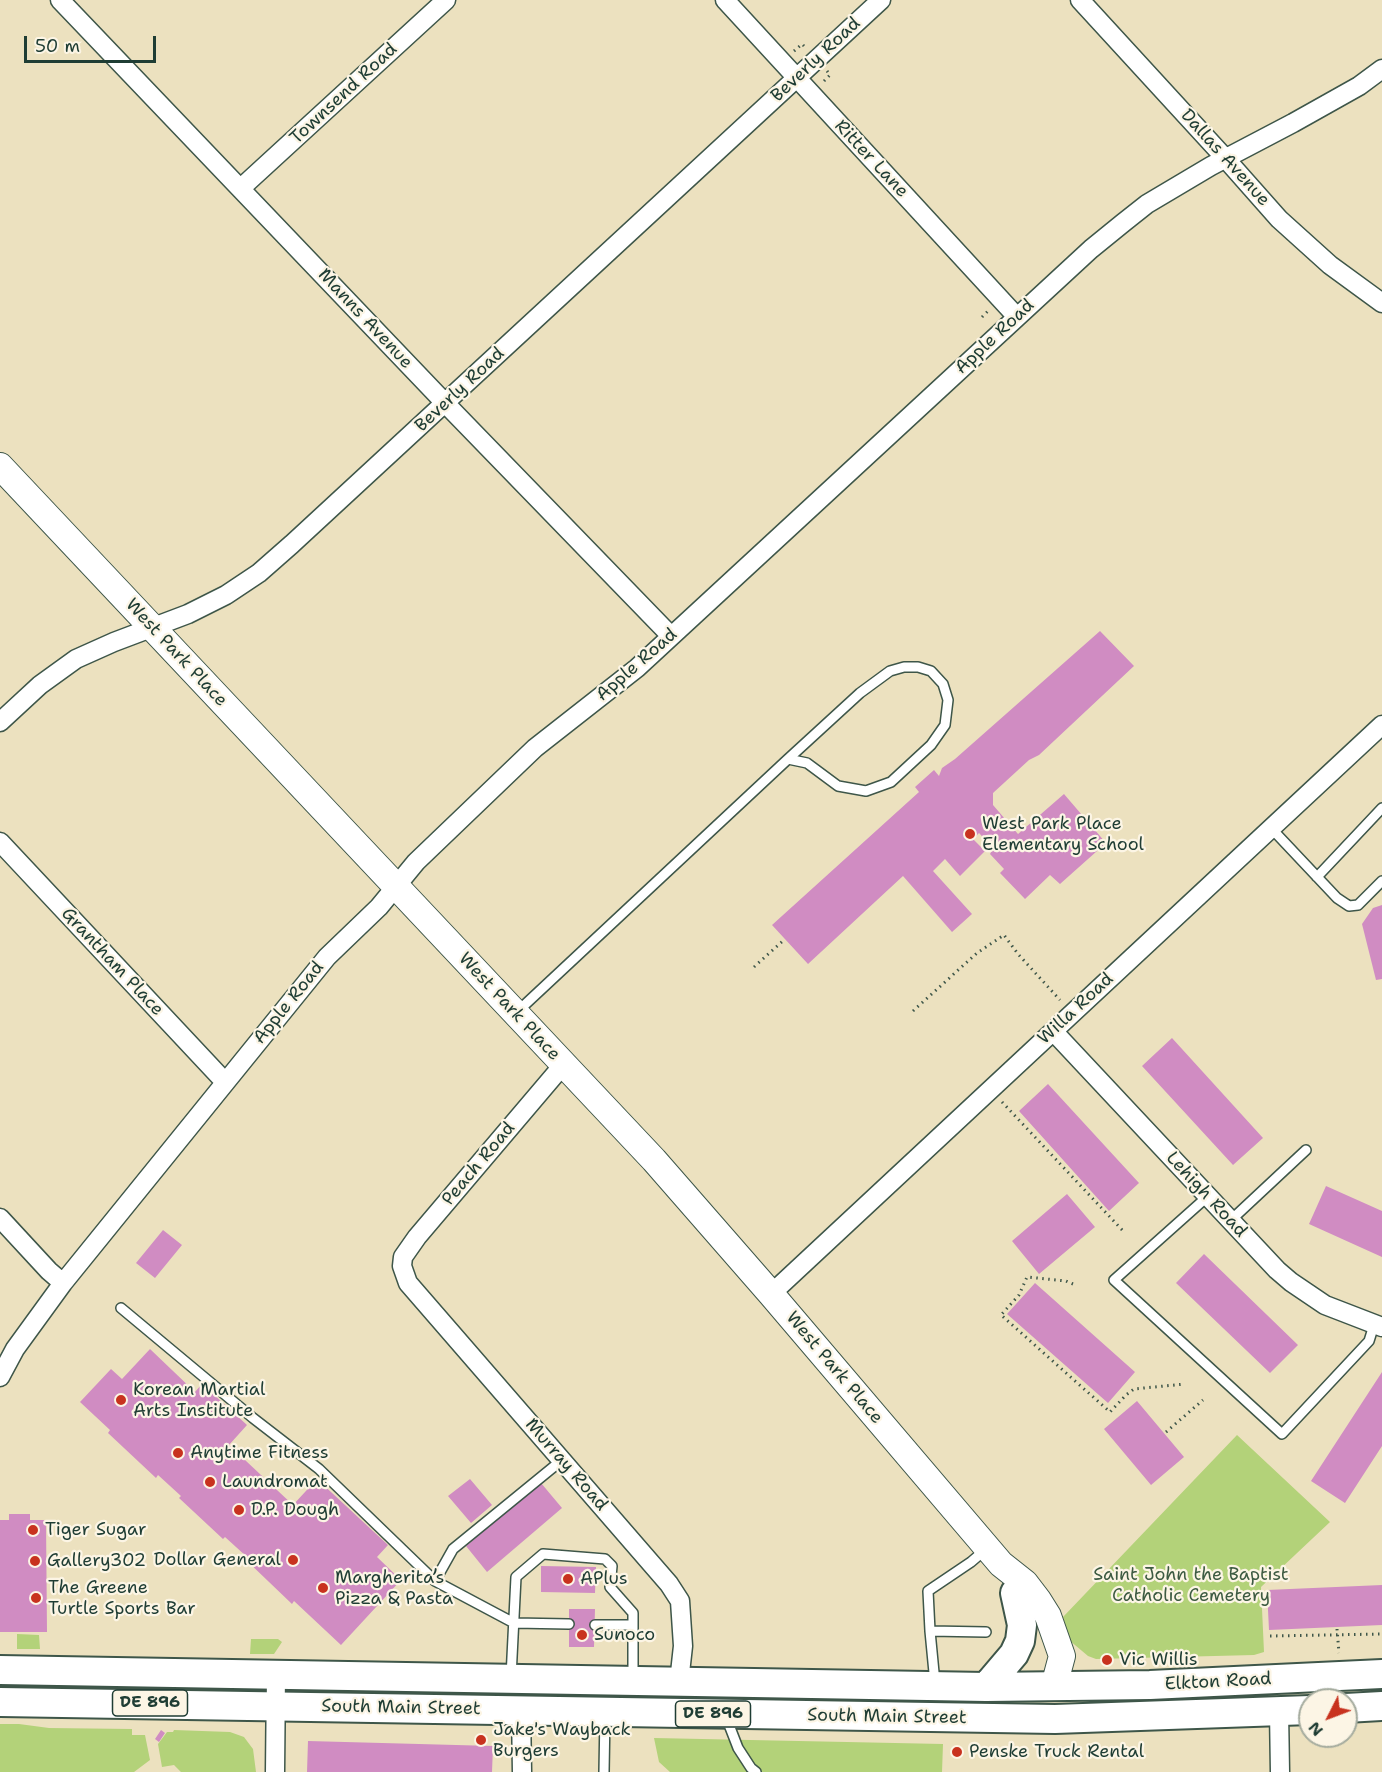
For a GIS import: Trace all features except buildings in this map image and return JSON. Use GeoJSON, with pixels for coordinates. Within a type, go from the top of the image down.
{"type":"FeatureCollection","features":[{"type":"Feature","properties":{"kind":"main road"},"geometry":{"type":"LineString","coordinates":[[986,1687],[1014,1654],[1020,1641],[1022,1625],[1015,1593]]}},
{"type":"Feature","properties":{"kind":"main road","name":"South Main Street"},"geometry":{"type":"LineString","coordinates":[[0,1670],[986,1687],[1054,1686]]}},
{"type":"Feature","properties":{"kind":"main road","name":"Elkton Road"},"geometry":{"type":"LineString","coordinates":[[1054,1686],[1150,1685],[1382,1674]]}},
{"type":"Feature","properties":{"kind":"main road"},"geometry":{"type":"LineString","coordinates":[[480,1709],[511,1679]]}},
{"type":"Feature","properties":{"kind":"main road"},"geometry":{"type":"LineString","coordinates":[[521,1710],[556,1680]]}},
{"type":"Feature","properties":{"kind":"main road","name":"South Main Street"},"geometry":{"type":"LineString","coordinates":[[0,1701],[1055,1719]]}},
{"type":"Feature","properties":{"kind":"main road"},"geometry":{"type":"LineString","coordinates":[[1358,1707],[1382,1706]]}},
{"type":"Feature","properties":{"kind":"main road","name":"Elkton Road"},"geometry":{"type":"LineString","coordinates":[[1055,1719],[1298,1711]]}},
{"type":"Feature","properties":{"kind":"street","name":"Manns Avenue"},"geometry":{"type":"LineString","coordinates":[[60,0],[671,636]]}},
{"type":"Feature","properties":{"kind":"street","name":"Townsend Road"},"geometry":{"type":"LineString","coordinates":[[242,188],[446,0]]}},
{"type":"Feature","properties":{"kind":"street","name":"Ritter Lane"},"geometry":{"type":"LineString","coordinates":[[724,0],[1017,317]]}},
{"type":"Feature","properties":{"kind":"street","name":"Beverly Road"},"geometry":{"type":"LineString","coordinates":[[0,722],[40,686],[76,660],[114,642],[208,605],[259,573],[881,0]]}},
{"type":"Feature","properties":{"kind":"street","name":"Dallas Avenue"},"geometry":{"type":"LineString","coordinates":[[1080,0],[1287,226],[1330,265],[1382,303]]}},
{"type":"Feature","properties":{"kind":"street","name":"Apple Road"},"geometry":{"type":"LineString","coordinates":[[0,1377],[15,1349],[63,1283],[327,957],[379,906],[416,862],[536,748],[603,696],[671,636],[1091,249],[1123,223],[1147,204],[1225,158],[1359,86],[1382,69]]}},
{"type":"Feature","properties":{"kind":"street","name":"West Park Place"},"geometry":{"type":"LineString","coordinates":[[0,466],[654,1160],[994,1556],[1024,1582],[1048,1616],[1062,1656],[1054,1686]]}},
{"type":"Feature","properties":{"kind":"street","name":"Willa Road"},"geometry":{"type":"LineString","coordinates":[[771,1294],[1382,725]]}},
{"type":"Feature","properties":{"kind":"street","name":"Grantham Place"},"geometry":{"type":"LineString","coordinates":[[0,842],[225,1082]]}},
{"type":"Feature","properties":{"kind":"street","name":"Lehigh Road"},"geometry":{"type":"LineString","coordinates":[[1053,1031],[1261,1255],[1291,1282],[1325,1305],[1378,1326]]}},
{"type":"Feature","properties":{"kind":"street","name":"Peach Road"},"geometry":{"type":"LineString","coordinates":[[402,1266],[403,1257],[417,1237],[563,1065]]}},
{"type":"Feature","properties":{"kind":"street"},"geometry":{"type":"LineString","coordinates":[[0,1218],[63,1283]]}},
{"type":"Feature","properties":{"kind":"street","name":"Murray Road"},"geometry":{"type":"LineString","coordinates":[[402,1266],[408,1283],[669,1584],[680,1601],[683,1646],[680,1682]]}},
{"type":"Feature","properties":{"kind":"street","name":"West Park Place"},"geometry":{"type":"LineString","coordinates":[[994,1556],[1035,1624],[1045,1649],[1054,1686],[1055,1719]]}},
{"type":"Feature","properties":{"kind":"street"},"geometry":{"type":"LineString","coordinates":[[275,1772],[276,1674]]}},
{"type":"Feature","properties":{"kind":"street"},"geometry":{"type":"LineString","coordinates":[[521,1710],[522,1772]]}},
{"type":"Feature","properties":{"kind":"street"},"geometry":{"type":"LineString","coordinates":[[1279,1712],[1280,1772]]}},
{"type":"Feature","properties":{"kind":"lane"},"geometry":{"type":"LineString","coordinates":[[516,1014],[788,759],[860,693],[890,671],[904,667],[918,667],[931,671],[944,684],[948,700],[945,725],[931,746],[891,782],[866,791],[838,786],[807,763],[788,759]]}},
{"type":"Feature","properties":{"kind":"lane"},"geometry":{"type":"LineString","coordinates":[[1317,877],[1382,808]]}},
{"type":"Feature","properties":{"kind":"lane"},"geometry":{"type":"LineString","coordinates":[[1271,828],[1337,898],[1349,906],[1354,907],[1364,900],[1382,881]]}},
{"type":"Feature","properties":{"kind":"lane"},"geometry":{"type":"LineString","coordinates":[[1230,1221],[1306,1150]]}},
{"type":"Feature","properties":{"kind":"lane"},"geometry":{"type":"LineString","coordinates":[[1207,1197],[1114,1280],[1282,1434],[1369,1341],[1378,1326]]}},
{"type":"Feature","properties":{"kind":"lane"},"geometry":{"type":"LineString","coordinates":[[121,1308],[253,1418],[319,1468],[435,1581],[514,1623],[569,1624]]}},
{"type":"Feature","properties":{"kind":"lane"},"geometry":{"type":"LineString","coordinates":[[435,1581],[453,1549],[562,1460]]}},
{"type":"Feature","properties":{"kind":"lane"},"geometry":{"type":"LineString","coordinates":[[511,1679],[516,1577],[543,1554],[605,1559],[612,1566],[610,1587],[633,1613],[633,1681]]}},
{"type":"Feature","properties":{"kind":"lane"},"geometry":{"type":"LineString","coordinates":[[935,1686],[928,1591],[971,1562],[994,1556]]}},
{"type":"Feature","properties":{"kind":"lane"},"geometry":{"type":"LineString","coordinates":[[595,1625],[633,1625]]}},
{"type":"Feature","properties":{"kind":"lane"},"geometry":{"type":"LineString","coordinates":[[930,1631],[987,1632]]}},
{"type":"Feature","properties":{"kind":"lane"},"geometry":{"type":"LineString","coordinates":[[604,1772],[605,1712]]}},
{"type":"Feature","properties":{"kind":"lane"},"geometry":{"type":"LineString","coordinates":[[725,1714],[738,1748],[756,1772]]}},
{"type":"Feature","properties":{"kind":"path"},"geometry":{"type":"LineString","coordinates":[[913,1011],[977,953],[1004,935],[1018,954],[1061,1001]]}},
{"type":"Feature","properties":{"kind":"path"},"geometry":{"type":"LineString","coordinates":[[754,967],[785,939]]}},
{"type":"Feature","properties":{"kind":"path"},"geometry":{"type":"LineString","coordinates":[[1002,1102],[1125,1233]]}},
{"type":"Feature","properties":{"kind":"path"},"geometry":{"type":"LineString","coordinates":[[1073,1284],[1066,1281],[1027,1277],[1019,1295],[1001,1315],[1110,1412],[1134,1389],[1185,1384]]}},
{"type":"Feature","properties":{"kind":"path"},"geometry":{"type":"LineString","coordinates":[[1166,1432],[1203,1400]]}},
{"type":"Feature","properties":{"kind":"path"},"geometry":{"type":"LineString","coordinates":[[1337,1629],[1339,1653]]}},
{"type":"Feature","properties":{"kind":"path"},"geometry":{"type":"LineString","coordinates":[[1270,1636],[1382,1634]]}},
{"type":"Feature","properties":{"kind":"green space","name":"Saint John the Baptist Catholic Cemetery"},"geometry":{"type":"Polygon","coordinates":[[[1237,1435],[1330,1522],[1261,1587],[1264,1652],[1254,1655],[1096,1659],[1088,1656],[1069,1640],[1063,1617],[1237,1435]]]}},
{"type":"Feature","properties":{"kind":"green space"},"geometry":{"type":"Polygon","coordinates":[[[17,1634],[39,1635],[40,1649],[17,1649],[17,1634]]]}},
{"type":"Feature","properties":{"kind":"green space"},"geometry":{"type":"Polygon","coordinates":[[[251,1639],[278,1639],[282,1642],[274,1654],[250,1654],[251,1639]]]}},
{"type":"Feature","properties":{"kind":"green space"},"geometry":{"type":"Polygon","coordinates":[[[0,1724],[49,1728],[132,1729],[132,1735],[145,1735],[150,1760],[134,1772],[0,1772],[0,1724]]]}},
{"type":"Feature","properties":{"kind":"green space"},"geometry":{"type":"Polygon","coordinates":[[[174,1730],[230,1732],[244,1737],[253,1749],[256,1772],[181,1772],[174,1765],[162,1767],[158,1744],[167,1732],[174,1730]]]}},
{"type":"Feature","properties":{"kind":"green space"},"geometry":{"type":"Polygon","coordinates":[[[654,1738],[943,1744],[942,1772],[670,1772],[659,1762],[654,1738]]]}},
{"type":"Feature","properties":{"kind":"place","name":"West Park Place Elementary School"},"geometry":{"type":"Point","coordinates":[970,834]}},
{"type":"Feature","properties":{"kind":"place","name":"Korean Martial Arts Institute"},"geometry":{"type":"Point","coordinates":[121,1400]}},
{"type":"Feature","properties":{"kind":"place","name":"Anytime Fitness"},"geometry":{"type":"Point","coordinates":[178,1453]}},
{"type":"Feature","properties":{"kind":"place","name":"Laundromat"},"geometry":{"type":"Point","coordinates":[210,1482]}},
{"type":"Feature","properties":{"kind":"place","name":"D.P. Dough"},"geometry":{"type":"Point","coordinates":[239,1510]}},
{"type":"Feature","properties":{"kind":"place","name":"Tiger Sugar"},"geometry":{"type":"Point","coordinates":[33,1530]}},
{"type":"Feature","properties":{"kind":"place","name":"Dollar General"},"geometry":{"type":"Point","coordinates":[293,1560]}},
{"type":"Feature","properties":{"kind":"place","name":"Gallery302"},"geometry":{"type":"Point","coordinates":[35,1561]}},
{"type":"Feature","properties":{"kind":"place","name":"APlus"},"geometry":{"type":"Point","coordinates":[568,1579]}},
{"type":"Feature","properties":{"kind":"place","name":"Margherita’s Pizza & Pasta"},"geometry":{"type":"Point","coordinates":[323,1588]}},
{"type":"Feature","properties":{"kind":"place","name":"The Greene Turtle Sports Bar"},"geometry":{"type":"Point","coordinates":[36,1598]}},
{"type":"Feature","properties":{"kind":"place","name":"Sunoco"},"geometry":{"type":"Point","coordinates":[582,1635]}},
{"type":"Feature","properties":{"kind":"place","name":"Vic Willis"},"geometry":{"type":"Point","coordinates":[1107,1660]}},
{"type":"Feature","properties":{"kind":"place","name":"Jake's Wayback Burgers"},"geometry":{"type":"Point","coordinates":[481,1740]}},
{"type":"Feature","properties":{"kind":"place","name":"Penske Truck Rental"},"geometry":{"type":"Point","coordinates":[957,1752]}}]}
